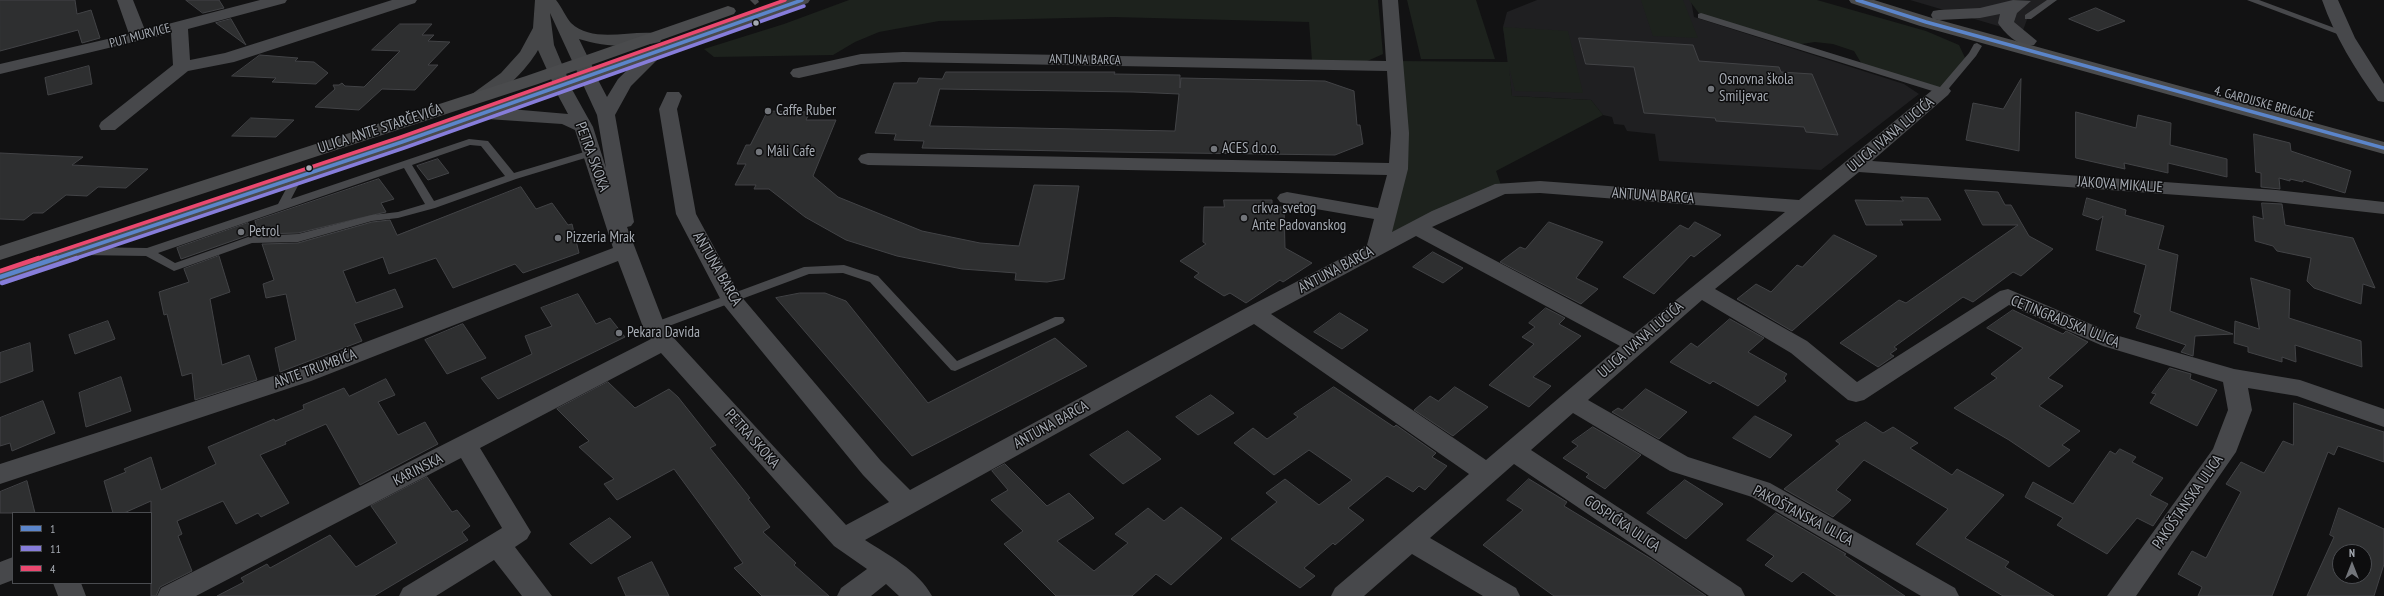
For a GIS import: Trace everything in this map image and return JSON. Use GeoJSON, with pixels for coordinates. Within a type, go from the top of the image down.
{"type":"FeatureCollection","features":[{"type":"Feature","properties":{"kind":"main road"},"geometry":{"type":"LineString","coordinates":[[543,0],[540,16],[540,31],[559,80]]}},
{"type":"Feature","properties":{"kind":"main road"},"geometry":{"type":"LineString","coordinates":[[546,0],[558,13],[585,71]]}},
{"type":"Feature","properties":{"kind":"main road","name":"ULICA ANTE STARČEVIĆA"},"geometry":{"type":"LineString","coordinates":[[0,253],[482,106],[653,47],[802,0]]}},
{"type":"Feature","properties":{"kind":"main road","name":"4. GARDIJSKE BRIGADE"},"geometry":{"type":"LineString","coordinates":[[1857,0],[1926,22],[2384,148]]}},
{"type":"Feature","properties":{"kind":"main road","name":"4. GARDIJSKE BRIGADE"},"geometry":{"type":"LineString","coordinates":[[1889,0],[2028,41],[2384,136]]}},
{"type":"Feature","properties":{"kind":"main road","name":"ULICA ANTE STARČEVIĆA"},"geometry":{"type":"LineString","coordinates":[[653,47],[756,1]]}},
{"type":"Feature","properties":{"kind":"main road"},"geometry":{"type":"LineString","coordinates":[[564,26],[582,36],[601,41],[653,47]]}},
{"type":"Feature","properties":{"kind":"main road"},"geometry":{"type":"LineString","coordinates":[[482,106],[522,65],[530,54],[540,31]]}},
{"type":"Feature","properties":{"kind":"main road","name":"ULICA ANTE STARČEVIĆA"},"geometry":{"type":"LineString","coordinates":[[0,277],[296,180],[482,106]]}},
{"type":"Feature","properties":{"kind":"street"},"geometry":{"type":"LineString","coordinates":[[125,0],[139,37]]}},
{"type":"Feature","properties":{"kind":"street","name":"PUT MURVICE"},"geometry":{"type":"LineString","coordinates":[[0,69],[139,37],[279,0]]}},
{"type":"Feature","properties":{"kind":"street"},"geometry":{"type":"LineString","coordinates":[[108,126],[182,67],[228,58],[409,0]]}},
{"type":"Feature","properties":{"kind":"street"},"geometry":{"type":"LineString","coordinates":[[1377,248],[1398,169],[1400,134],[1390,0]]}},
{"type":"Feature","properties":{"kind":"street"},"geometry":{"type":"LineString","coordinates":[[2330,0],[2343,33],[2356,56],[2384,97]]}},
{"type":"Feature","properties":{"kind":"street"},"geometry":{"type":"LineString","coordinates":[[1939,15],[1980,13],[2018,2]]}},
{"type":"Feature","properties":{"kind":"street"},"geometry":{"type":"LineString","coordinates":[[2018,2],[2007,16],[2006,22],[2014,31],[2028,41]]}},
{"type":"Feature","properties":{"kind":"street"},"geometry":{"type":"LineString","coordinates":[[179,26],[182,67]]}},
{"type":"Feature","properties":{"kind":"street"},"geometry":{"type":"LineString","coordinates":[[606,115],[624,83],[653,47]]}},
{"type":"Feature","properties":{"kind":"street","name":"ANTUNA BARCA"},"geometry":{"type":"LineString","coordinates":[[799,73],[861,59],[903,57],[1396,66]]}},
{"type":"Feature","properties":{"kind":"street","name":"PETRA SKOKA"},"geometry":{"type":"LineString","coordinates":[[585,71],[606,115],[622,202],[625,251]]}},
{"type":"Feature","properties":{"kind":"street","name":"PETRA SKOKA"},"geometry":{"type":"LineString","coordinates":[[559,80],[584,127],[591,153],[625,251],[659,335],[843,538],[887,568],[918,596]]}},
{"type":"Feature","properties":{"kind":"street","name":"ULICA IVANA LUCIĆA"},"geometry":{"type":"LineString","coordinates":[[1345,596],[1412,540],[1700,290],[1855,166],[1942,91]]}},
{"type":"Feature","properties":{"kind":"street","name":"ANTUNA BARCA"},"geometry":{"type":"LineString","coordinates":[[673,96],[668,109],[686,214],[731,299],[872,468],[907,504]]}},
{"type":"Feature","properties":{"kind":"street"},"geometry":{"type":"LineString","coordinates":[[482,106],[565,119],[584,127]]}},
{"type":"Feature","properties":{"kind":"street"},"geometry":{"type":"LineString","coordinates":[[868,158],[1018,163],[1398,169]]}},
{"type":"Feature","properties":{"kind":"street","name":"JAKOVA MIKALJE"},"geometry":{"type":"LineString","coordinates":[[1855,166],[2276,196],[2384,208]]}},
{"type":"Feature","properties":{"kind":"street","name":"ANTUNA BARCA"},"geometry":{"type":"LineString","coordinates":[[843,538],[1254,313],[1439,215],[1502,188],[1540,188],[1805,207]]}},
{"type":"Feature","properties":{"kind":"street"},"geometry":{"type":"LineString","coordinates":[[1287,198],[1385,215]]}},
{"type":"Feature","properties":{"kind":"street"},"geometry":{"type":"LineString","coordinates":[[1416,227],[1636,345]]}},
{"type":"Feature","properties":{"kind":"street","name":"ANTE TRUMBIĆA"},"geometry":{"type":"LineString","coordinates":[[0,474],[303,375],[625,251]]}},
{"type":"Feature","properties":{"kind":"street","name":"CETINGRADSKA ULICA"},"geometry":{"type":"LineString","coordinates":[[1700,290],[1799,347],[1856,394],[2008,296],[2110,341],[2234,377],[2300,388],[2384,418]]}},
{"type":"Feature","properties":{"kind":"street"},"geometry":{"type":"LineString","coordinates":[[1254,313],[1488,474]]}},
{"type":"Feature","properties":{"kind":"street","name":"KARINSKA"},"geometry":{"type":"LineString","coordinates":[[171,596],[466,446],[659,335]]}},
{"type":"Feature","properties":{"kind":"street","name":"PAKOŠTANSKA ULICA"},"geometry":{"type":"LineString","coordinates":[[2121,596],[2224,452],[2240,410],[2234,377]]}},
{"type":"Feature","properties":{"kind":"street","name":"PAKOŠTANSKA ULICA"},"geometry":{"type":"LineString","coordinates":[[1571,401],[1679,464],[1761,490],[1945,596]]}},
{"type":"Feature","properties":{"kind":"street"},"geometry":{"type":"LineString","coordinates":[[413,596],[518,532],[466,446]]}},
{"type":"Feature","properties":{"kind":"street","name":"GOSPIĆKA ULICA"},"geometry":{"type":"LineString","coordinates":[[1513,452],[1731,596]]}},
{"type":"Feature","properties":{"kind":"street"},"geometry":{"type":"LineString","coordinates":[[1412,540],[1506,596]]}},
{"type":"Feature","properties":{"kind":"street"},"geometry":{"type":"LineString","coordinates":[[498,545],[538,596]]}},
{"type":"Feature","properties":{"kind":"street"},"geometry":{"type":"LineString","coordinates":[[0,574],[12,568]]}},
{"type":"Feature","properties":{"kind":"street"},"geometry":{"type":"LineString","coordinates":[[851,596],[887,568]]}},
{"type":"Feature","properties":{"kind":"street"},"geometry":{"type":"LineString","coordinates":[[67,584],[72,596]]}},
{"type":"Feature","properties":{"kind":"lane"},"geometry":{"type":"LineString","coordinates":[[2028,17],[2053,0]]}},
{"type":"Feature","properties":{"kind":"lane"},"geometry":{"type":"LineString","coordinates":[[2251,0],[2343,33]]}},
{"type":"Feature","properties":{"kind":"lane"},"geometry":{"type":"LineString","coordinates":[[1701,16],[1942,91],[1973,54],[1977,46]]}},
{"type":"Feature","properties":{"kind":"lane"},"geometry":{"type":"LineString","coordinates":[[80,251],[148,252],[469,142],[484,143],[512,176]]}},
{"type":"Feature","properties":{"kind":"lane"},"geometry":{"type":"LineString","coordinates":[[148,252],[174,267],[251,240],[298,238],[431,206],[512,176],[591,153]]}},
{"type":"Feature","properties":{"kind":"lane"},"geometry":{"type":"LineString","coordinates":[[406,163],[431,206]]}},
{"type":"Feature","properties":{"kind":"lane"},"geometry":{"type":"LineString","coordinates":[[282,206],[296,180]]}},
{"type":"Feature","properties":{"kind":"lane"},"geometry":{"type":"LineString","coordinates":[[659,335],[731,299],[808,270],[844,269],[874,279],[955,367],[1059,320]]}},
{"type":"Feature","properties":{"kind":"shaded area"},"geometry":{"type":"Polygon","coordinates":[[[849,0],[1378,0],[1383,54],[1365,62],[1312,61],[1309,22],[1113,17],[939,21],[879,32],[855,42],[833,55],[714,57],[704,49],[784,24],[849,0]]]}},
{"type":"Feature","properties":{"kind":"shaded area"},"geometry":{"type":"Polygon","coordinates":[[[1407,0],[1476,0],[1495,59],[1421,59],[1407,0]]]}},
{"type":"Feature","properties":{"kind":"shaded area","name":"Osnovna škola Smiljevac"},"geometry":{"type":"Polygon","coordinates":[[[1537,0],[1691,0],[1694,17],[1904,84],[1919,94],[1821,170],[1659,161],[1655,134],[1627,131],[1624,125],[1614,124],[1612,117],[1603,115],[1591,100],[1512,96],[1503,27],[1507,12],[1537,0]]]}},
{"type":"Feature","properties":{"kind":"shaded area"},"geometry":{"type":"Polygon","coordinates":[[[1641,0],[1683,0],[1698,38],[1653,36],[1641,0]]]}},
{"type":"Feature","properties":{"kind":"shaded area"},"geometry":{"type":"Polygon","coordinates":[[[1689,0],[1817,0],[1926,31],[1959,45],[1967,62],[1942,91],[1863,66],[1854,51],[1833,44],[1815,42],[1795,45],[1701,16],[1689,0]]]}},
{"type":"Feature","properties":{"kind":"shaded area"},"geometry":{"type":"Polygon","coordinates":[[[1910,0],[2057,0],[2028,17],[2022,33],[1910,0]]]}},
{"type":"Feature","properties":{"kind":"shaded area"},"geometry":{"type":"Polygon","coordinates":[[[1503,27],[1568,31],[1583,93],[1515,91],[1509,67],[1512,96],[1591,100],[1603,115],[1496,171],[1502,188],[1377,248],[1398,169],[1396,61],[1508,62],[1503,27]]]}},
{"type":"Feature","properties":{"kind":"building"},"geometry":{"type":"Polygon","coordinates":[[[0,0],[75,0],[77,14],[91,10],[100,38],[82,43],[78,30],[0,51],[0,0]]]}},
{"type":"Feature","properties":{"kind":"building"},"geometry":{"type":"Polygon","coordinates":[[[186,0],[219,0],[224,8],[203,13],[186,0]]]}},
{"type":"Feature","properties":{"kind":"building"},"geometry":{"type":"Polygon","coordinates":[[[2096,8],[2125,21],[2098,31],[2069,19],[2096,8]]]}},
{"type":"Feature","properties":{"kind":"building"},"geometry":{"type":"Polygon","coordinates":[[[231,19],[246,45],[216,23],[231,19]]]}},
{"type":"Feature","properties":{"kind":"building"},"geometry":{"type":"Polygon","coordinates":[[[400,24],[432,24],[422,35],[434,35],[428,41],[450,42],[428,65],[438,65],[415,90],[382,89],[359,110],[315,107],[335,89],[333,85],[339,85],[342,83],[345,86],[364,87],[400,51],[372,50],[400,24]]]}},
{"type":"Feature","properties":{"kind":"building"},"geometry":{"type":"Polygon","coordinates":[[[1579,38],[1693,45],[1699,61],[1779,67],[1781,72],[1812,74],[1838,135],[1806,132],[1804,127],[1716,121],[1715,118],[1644,113],[1634,67],[1586,64],[1579,38]]]}},
{"type":"Feature","properties":{"kind":"building"},"geometry":{"type":"Polygon","coordinates":[[[260,55],[298,58],[295,61],[314,62],[328,73],[316,84],[272,82],[276,78],[232,76],[260,55]]]}},
{"type":"Feature","properties":{"kind":"building"},"geometry":{"type":"Polygon","coordinates":[[[89,66],[92,84],[48,95],[45,78],[89,66]]]}},
{"type":"Feature","properties":{"kind":"building"},"geometry":{"type":"Polygon","coordinates":[[[946,72],[1115,72],[1114,74],[1180,75],[1180,88],[1181,78],[1325,81],[1354,91],[1357,125],[1360,125],[1363,144],[1335,155],[922,148],[924,141],[894,140],[896,134],[875,133],[894,83],[917,83],[919,78],[942,79],[946,72]],[[940,89],[930,126],[1175,131],[1179,94],[940,89]]]}},
{"type":"Feature","properties":{"kind":"building"},"geometry":{"type":"Polygon","coordinates":[[[2021,79],[2019,151],[1966,140],[1973,103],[2003,109],[2021,79]]]}},
{"type":"Feature","properties":{"kind":"building"},"geometry":{"type":"Polygon","coordinates":[[[768,111],[810,112],[806,120],[836,120],[813,176],[838,197],[922,231],[980,243],[1019,246],[1034,185],[1079,186],[1064,279],[1047,282],[1015,280],[1016,273],[962,269],[897,256],[846,240],[805,217],[769,189],[754,189],[756,185],[735,185],[746,164],[737,164],[746,145],[750,145],[768,111]]]}},
{"type":"Feature","properties":{"kind":"building"},"geometry":{"type":"Polygon","coordinates":[[[2076,112],[2136,128],[2138,115],[2171,123],[2170,145],[2227,159],[2227,177],[2168,163],[2168,173],[2124,163],[2125,169],[2076,158],[2076,112]]]}},
{"type":"Feature","properties":{"kind":"building"},"geometry":{"type":"Polygon","coordinates":[[[251,118],[294,120],[276,137],[232,136],[251,118]]]}},
{"type":"Feature","properties":{"kind":"building"},"geometry":{"type":"Polygon","coordinates":[[[2254,134],[2290,143],[2291,151],[2351,171],[2345,193],[2303,180],[2303,182],[2290,179],[2290,181],[2279,178],[2280,189],[2261,187],[2261,173],[2256,172],[2254,134]]]}},
{"type":"Feature","properties":{"kind":"building"},"geometry":{"type":"Polygon","coordinates":[[[0,153],[83,157],[72,165],[148,169],[126,188],[98,187],[87,196],[66,195],[43,213],[33,213],[24,220],[0,219],[0,153]]]}},
{"type":"Feature","properties":{"kind":"building"},"geometry":{"type":"Polygon","coordinates":[[[438,159],[449,173],[428,180],[417,166],[438,159]]]}},
{"type":"Feature","properties":{"kind":"building"},"geometry":{"type":"Polygon","coordinates":[[[379,179],[394,199],[381,203],[386,212],[298,233],[259,234],[255,221],[379,179]]]}},
{"type":"Feature","properties":{"kind":"building"},"geometry":{"type":"Polygon","coordinates":[[[521,187],[536,209],[552,203],[568,225],[572,224],[579,253],[523,273],[515,264],[453,288],[436,258],[389,274],[383,257],[343,271],[356,303],[395,289],[403,307],[354,324],[362,341],[280,372],[275,348],[296,340],[286,294],[266,298],[263,284],[274,280],[262,244],[298,243],[372,222],[390,220],[397,235],[521,187]]]}},
{"type":"Feature","properties":{"kind":"building"},"geometry":{"type":"Polygon","coordinates":[[[1965,190],[1998,192],[2005,205],[2011,205],[2029,236],[2053,249],[2021,276],[2013,272],[1973,302],[1963,297],[1894,347],[1897,349],[1890,354],[1894,356],[1878,367],[1840,343],[1899,300],[1906,303],[2018,225],[1983,225],[1965,190]]]}},
{"type":"Feature","properties":{"kind":"building"},"geometry":{"type":"Polygon","coordinates":[[[1901,197],[1928,198],[1941,220],[1900,220],[1903,225],[1866,225],[1855,200],[1903,201],[1901,197]]]}},
{"type":"Feature","properties":{"kind":"building"},"geometry":{"type":"Polygon","coordinates":[[[2087,198],[2126,210],[2125,215],[2164,226],[2158,249],[2178,255],[2170,311],[2233,334],[2195,336],[2193,356],[2181,352],[2186,345],[2136,328],[2141,315],[2134,312],[2146,265],[2096,250],[2103,216],[2098,220],[2083,215],[2087,198]]]}},
{"type":"Feature","properties":{"kind":"building"},"geometry":{"type":"Polygon","coordinates":[[[1224,200],[1272,200],[1272,207],[1284,207],[1285,248],[1312,263],[1283,282],[1280,280],[1246,303],[1230,293],[1224,296],[1194,277],[1199,273],[1180,261],[1206,244],[1203,242],[1204,207],[1224,207],[1224,200]]]}},
{"type":"Feature","properties":{"kind":"building"},"geometry":{"type":"Polygon","coordinates":[[[2262,203],[2282,204],[2285,225],[2353,238],[2375,288],[2363,284],[2361,304],[2314,288],[2307,281],[2311,258],[2277,251],[2273,246],[2255,241],[2253,216],[2263,219],[2262,203]]]}},
{"type":"Feature","properties":{"kind":"building"},"geometry":{"type":"Polygon","coordinates":[[[1549,222],[1603,242],[1576,278],[1598,289],[1581,304],[1500,262],[1520,247],[1525,249],[1549,222]]]}},
{"type":"Feature","properties":{"kind":"building"},"geometry":{"type":"Polygon","coordinates":[[[1695,222],[1721,235],[1694,257],[1691,255],[1654,294],[1623,277],[1680,225],[1688,229],[1695,222]]]}},
{"type":"Feature","properties":{"kind":"building"},"geometry":{"type":"Polygon","coordinates":[[[248,223],[252,234],[181,259],[177,248],[248,223]]]}},
{"type":"Feature","properties":{"kind":"building"},"geometry":{"type":"Polygon","coordinates":[[[1834,235],[1877,256],[1792,331],[1737,299],[1756,284],[1771,292],[1797,265],[1802,267],[1834,235]]]}},
{"type":"Feature","properties":{"kind":"building"},"geometry":{"type":"Polygon","coordinates":[[[1433,252],[1463,268],[1443,283],[1413,267],[1433,252]]]}},
{"type":"Feature","properties":{"kind":"building"},"geometry":{"type":"Polygon","coordinates":[[[219,256],[230,292],[210,299],[222,365],[249,355],[257,380],[195,400],[192,373],[182,376],[167,314],[164,315],[159,292],[189,282],[184,269],[219,256]]]}},
{"type":"Feature","properties":{"kind":"building"},"geometry":{"type":"Polygon","coordinates":[[[2251,278],[2290,290],[2289,318],[2361,341],[2362,367],[2295,345],[2296,362],[2282,357],[2282,362],[2248,352],[2248,347],[2234,343],[2235,321],[2259,329],[2251,278]]]}},
{"type":"Feature","properties":{"kind":"building"},"geometry":{"type":"Polygon","coordinates":[[[800,293],[825,293],[846,301],[928,403],[1055,338],[1087,366],[912,456],[776,298],[800,293]]]}},
{"type":"Feature","properties":{"kind":"building"},"geometry":{"type":"Polygon","coordinates":[[[578,294],[596,324],[610,318],[625,337],[498,399],[481,378],[532,354],[525,336],[552,326],[541,308],[578,294]]]}},
{"type":"Feature","properties":{"kind":"building"},"geometry":{"type":"Polygon","coordinates":[[[1546,308],[1565,318],[1559,324],[1581,336],[1533,377],[1551,386],[1529,407],[1489,385],[1534,344],[1522,337],[1535,327],[1529,323],[1546,308]]]}},
{"type":"Feature","properties":{"kind":"building"},"geometry":{"type":"Polygon","coordinates":[[[2013,310],[2063,334],[2066,331],[2088,342],[2048,378],[2063,386],[2039,406],[2080,431],[2062,445],[2070,450],[2049,467],[2009,440],[1954,408],[1997,378],[1991,374],[2023,348],[1987,328],[2013,310]]]}},
{"type":"Feature","properties":{"kind":"building"},"geometry":{"type":"Polygon","coordinates":[[[1340,313],[1368,330],[1342,349],[1314,332],[1340,313]]]}},
{"type":"Feature","properties":{"kind":"building"},"geometry":{"type":"Polygon","coordinates":[[[1730,319],[1764,338],[1748,352],[1787,374],[1784,378],[1786,381],[1758,406],[1713,381],[1710,384],[1670,362],[1691,343],[1697,347],[1730,319]]]}},
{"type":"Feature","properties":{"kind":"building"},"geometry":{"type":"Polygon","coordinates":[[[108,321],[115,339],[75,354],[69,335],[108,321]]]}},
{"type":"Feature","properties":{"kind":"building"},"geometry":{"type":"Polygon","coordinates":[[[463,324],[486,358],[447,374],[425,340],[463,324]]]}},
{"type":"Feature","properties":{"kind":"building"},"geometry":{"type":"Polygon","coordinates":[[[30,343],[33,371],[0,383],[0,353],[30,343]]]}},
{"type":"Feature","properties":{"kind":"building"},"geometry":{"type":"Polygon","coordinates":[[[2170,368],[2191,374],[2190,379],[2217,390],[2197,426],[2150,403],[2156,394],[2152,393],[2170,368]]]}},
{"type":"Feature","properties":{"kind":"building"},"geometry":{"type":"Polygon","coordinates":[[[121,377],[131,411],[86,427],[79,393],[121,377]]]}},
{"type":"Feature","properties":{"kind":"building"},"geometry":{"type":"Polygon","coordinates":[[[386,379],[395,395],[378,402],[398,435],[425,422],[438,444],[360,485],[326,424],[260,455],[289,503],[261,517],[258,513],[236,524],[223,501],[177,521],[182,534],[178,536],[192,571],[160,587],[156,596],[151,596],[151,501],[126,512],[113,512],[104,481],[126,472],[124,469],[151,457],[161,490],[216,464],[208,447],[274,419],[275,421],[304,409],[303,405],[344,388],[349,396],[386,379]]]}},
{"type":"Feature","properties":{"kind":"building"},"geometry":{"type":"Polygon","coordinates":[[[608,382],[635,408],[669,389],[678,397],[716,445],[710,448],[750,498],[748,499],[770,527],[763,532],[796,563],[794,565],[829,596],[762,596],[734,568],[743,563],[674,469],[617,500],[604,484],[614,479],[579,447],[589,441],[557,409],[608,382]]]}},
{"type":"Feature","properties":{"kind":"building"},"geometry":{"type":"Polygon","coordinates":[[[1334,387],[1394,427],[1396,425],[1436,453],[1432,457],[1447,466],[1425,490],[1419,486],[1413,492],[1387,476],[1348,508],[1364,520],[1335,545],[1333,543],[1304,568],[1315,576],[1300,588],[1231,539],[1277,502],[1266,493],[1285,479],[1319,505],[1352,480],[1309,450],[1274,475],[1234,443],[1253,428],[1267,439],[1298,417],[1294,414],[1334,387]]]}},
{"type":"Feature","properties":{"kind":"building"},"geometry":{"type":"Polygon","coordinates":[[[1455,387],[1488,407],[1453,436],[1414,410],[1430,396],[1438,401],[1455,387]]]}},
{"type":"Feature","properties":{"kind":"building"},"geometry":{"type":"Polygon","coordinates":[[[1646,389],[1687,412],[1659,439],[1612,412],[1618,408],[1622,410],[1646,389]]]}},
{"type":"Feature","properties":{"kind":"building"},"geometry":{"type":"Polygon","coordinates":[[[1211,395],[1234,413],[1198,435],[1176,417],[1211,395]]]}},
{"type":"Feature","properties":{"kind":"building"},"geometry":{"type":"Polygon","coordinates":[[[43,401],[55,433],[12,451],[10,443],[0,446],[0,418],[43,401]]]}},
{"type":"Feature","properties":{"kind":"building"},"geometry":{"type":"Polygon","coordinates":[[[2294,403],[2384,432],[2384,462],[2338,446],[2334,455],[2328,452],[2272,596],[2198,596],[2202,587],[2178,574],[2192,551],[2206,558],[2241,492],[2226,484],[2241,462],[2264,473],[2283,441],[2293,445],[2294,403]]]}},
{"type":"Feature","properties":{"kind":"building"},"geometry":{"type":"Polygon","coordinates":[[[1755,416],[1792,435],[1770,458],[1733,438],[1755,416]]]}},
{"type":"Feature","properties":{"kind":"building"},"geometry":{"type":"Polygon","coordinates":[[[1866,422],[1883,433],[1893,427],[1918,443],[1910,448],[1952,475],[1957,469],[2004,495],[1965,538],[2009,562],[2005,567],[2054,596],[2003,596],[1916,544],[1948,509],[1864,460],[1836,490],[1851,500],[1833,517],[1784,489],[1840,444],[1836,441],[1866,422]]]}},
{"type":"Feature","properties":{"kind":"building"},"geometry":{"type":"Polygon","coordinates":[[[1593,427],[1641,455],[1605,489],[1586,477],[1589,474],[1563,458],[1578,446],[1572,442],[1593,427]]]}},
{"type":"Feature","properties":{"kind":"building"},"geometry":{"type":"Polygon","coordinates":[[[1128,431],[1161,459],[1123,484],[1090,455],[1128,431]]]}},
{"type":"Feature","properties":{"kind":"building"},"geometry":{"type":"Polygon","coordinates":[[[2120,449],[2136,457],[2132,462],[2163,478],[2150,495],[2168,504],[2153,526],[2137,518],[2107,554],[2057,525],[2063,518],[2025,497],[2033,482],[2073,504],[2110,451],[2115,454],[2120,449]]]}},
{"type":"Feature","properties":{"kind":"building"},"geometry":{"type":"Polygon","coordinates":[[[1005,464],[1047,506],[1069,493],[1094,518],[1057,541],[1094,571],[1128,543],[1115,534],[1148,508],[1164,521],[1181,507],[1222,538],[1171,585],[1156,574],[1132,596],[1056,596],[1004,544],[1023,531],[991,500],[1008,490],[992,471],[1005,464]]]}},
{"type":"Feature","properties":{"kind":"building"},"geometry":{"type":"Polygon","coordinates":[[[427,477],[452,512],[457,510],[470,526],[462,532],[468,540],[374,596],[217,596],[244,582],[241,578],[267,564],[270,568],[330,535],[356,567],[397,543],[371,506],[427,477]]]}},
{"type":"Feature","properties":{"kind":"building"},"geometry":{"type":"Polygon","coordinates":[[[1529,479],[1567,502],[1564,506],[1653,560],[1706,596],[1554,596],[1483,545],[1523,510],[1507,500],[1529,479]]]}},
{"type":"Feature","properties":{"kind":"building"},"geometry":{"type":"Polygon","coordinates":[[[1685,480],[1723,504],[1686,539],[1647,513],[1685,480]]]}},
{"type":"Feature","properties":{"kind":"building"},"geometry":{"type":"Polygon","coordinates":[[[27,481],[35,512],[0,513],[0,492],[27,481]]]}},
{"type":"Feature","properties":{"kind":"building"},"geometry":{"type":"Polygon","coordinates":[[[2339,508],[2384,529],[2384,564],[2374,596],[2307,596],[2334,537],[2330,535],[2339,508]]]}},
{"type":"Feature","properties":{"kind":"building"},"geometry":{"type":"Polygon","coordinates":[[[1776,513],[1846,554],[1844,555],[1905,596],[1837,596],[1803,572],[1792,582],[1765,565],[1774,556],[1747,540],[1776,513]]]}},
{"type":"Feature","properties":{"kind":"building"},"geometry":{"type":"Polygon","coordinates":[[[610,518],[631,537],[591,564],[570,544],[610,518]]]}},
{"type":"Feature","properties":{"kind":"building"},"geometry":{"type":"Polygon","coordinates":[[[652,562],[669,596],[626,596],[618,578],[652,562]]]}},
{"type":"Feature","properties":{"kind":"transit line","name":"4"},"geometry":{"type":"LineString","coordinates":[[0,271],[401,137],[785,0]]}},
{"type":"Feature","properties":{"kind":"transit line","name":"1"},"geometry":{"type":"LineString","coordinates":[[0,277],[402,142],[802,0]]}},
{"type":"Feature","properties":{"kind":"transit line","name":"1"},"geometry":{"type":"LineString","coordinates":[[1857,0],[1926,22],[2384,148]]}},
{"type":"Feature","properties":{"kind":"transit line","name":"11"},"geometry":{"type":"LineString","coordinates":[[2,283],[404,148],[804,6]]}},
{"type":"Feature","properties":{"kind":"place","name":"Osnovna škola Smiljevac"},"geometry":{"type":"Point","coordinates":[1711,89]}},
{"type":"Feature","properties":{"kind":"place","name":"Caffe Ruber"},"geometry":{"type":"Point","coordinates":[768,111]}},
{"type":"Feature","properties":{"kind":"place","name":"ACES d.o.o."},"geometry":{"type":"Point","coordinates":[1214,149]}},
{"type":"Feature","properties":{"kind":"place","name":"Máli Cafe"},"geometry":{"type":"Point","coordinates":[759,152]}},
{"type":"Feature","properties":{"kind":"place","name":"crkva svetog Ante Padovanskog"},"geometry":{"type":"Point","coordinates":[1244,218]}},
{"type":"Feature","properties":{"kind":"place","name":"Petrol"},"geometry":{"type":"Point","coordinates":[241,232]}},
{"type":"Feature","properties":{"kind":"place","name":"Pizzeria Mrak"},"geometry":{"type":"Point","coordinates":[558,238]}},
{"type":"Feature","properties":{"kind":"place","name":"Pekara Davida"},"geometry":{"type":"Point","coordinates":[619,333]}}]}
